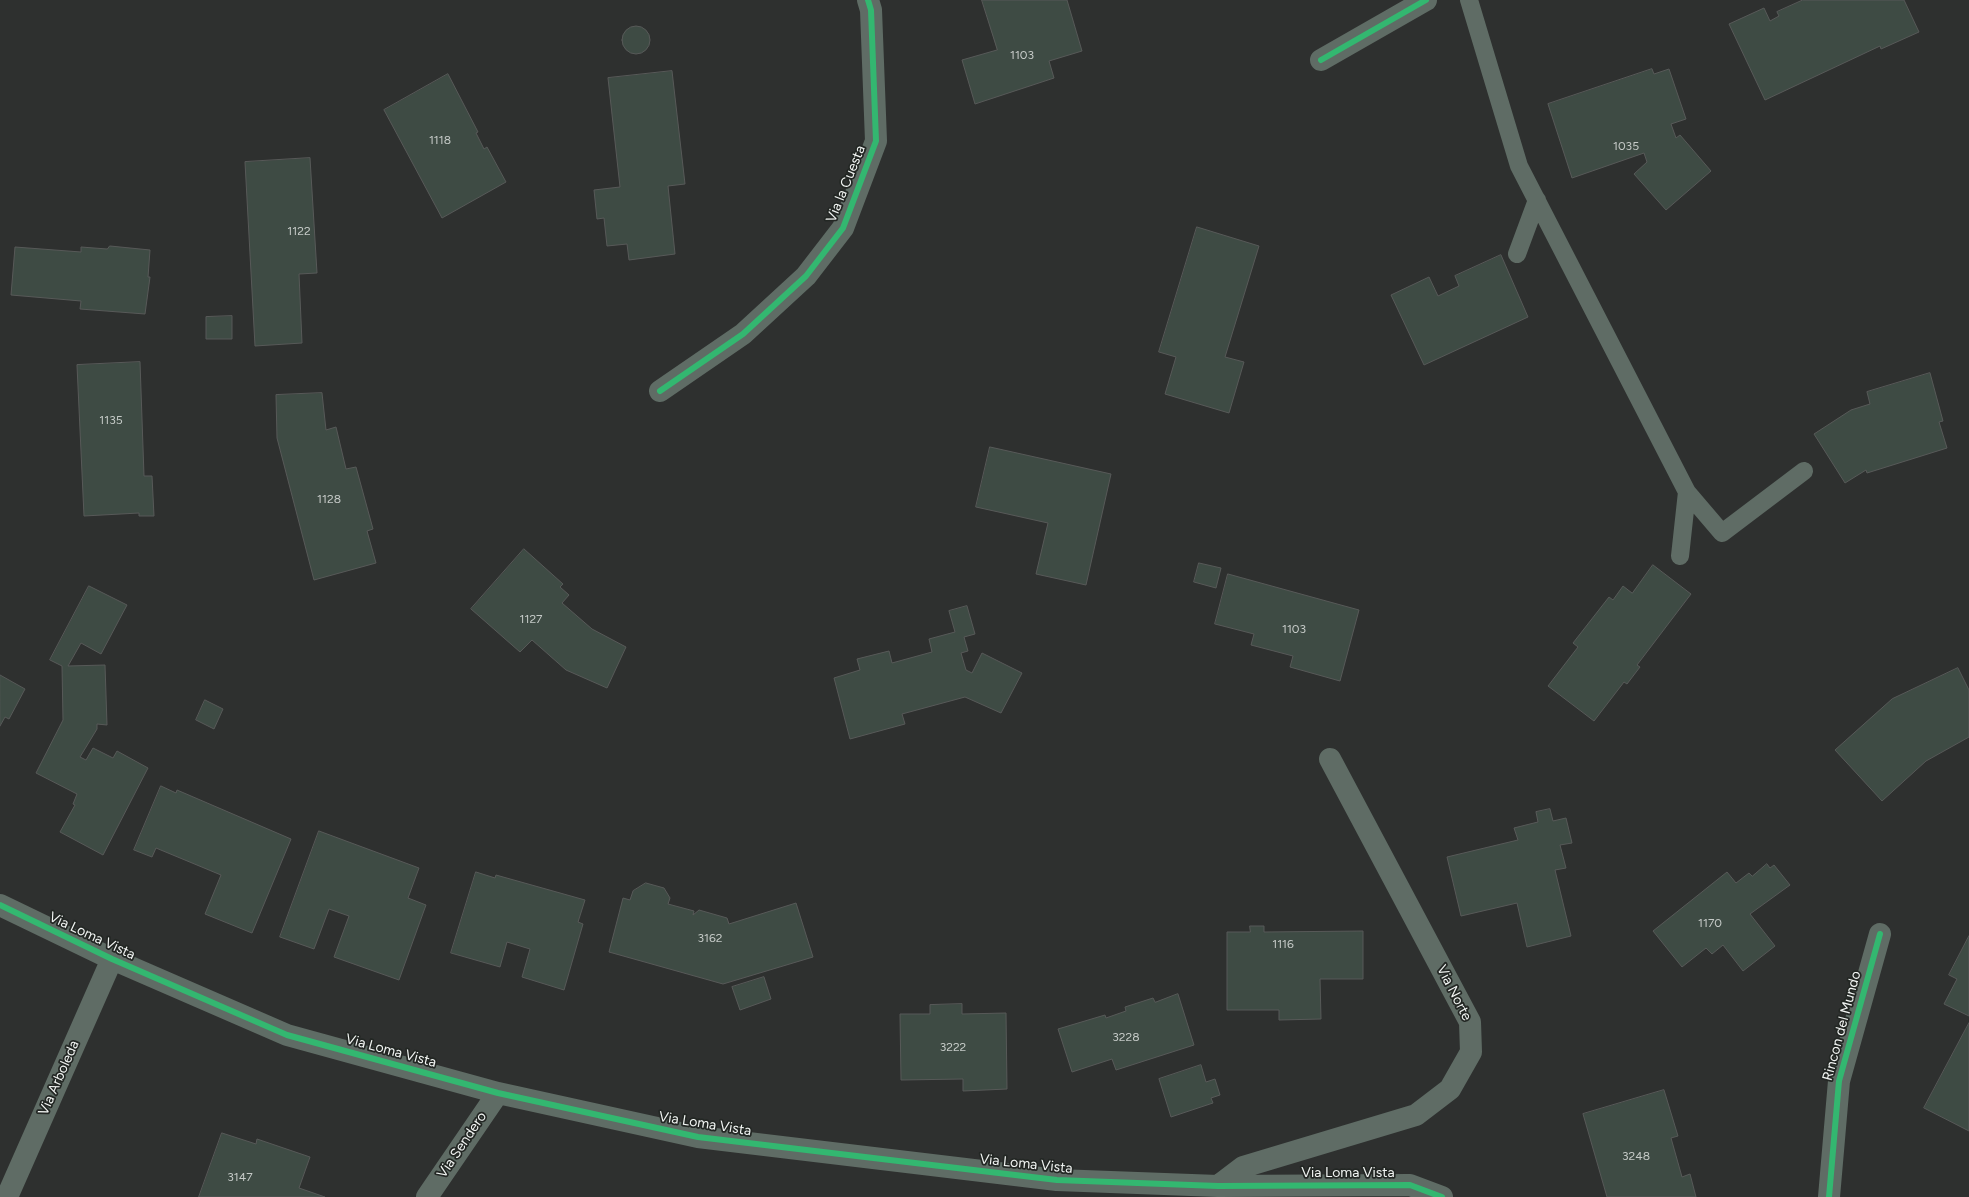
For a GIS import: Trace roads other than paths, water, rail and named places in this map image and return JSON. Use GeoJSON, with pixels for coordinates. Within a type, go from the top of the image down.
{"type":"FeatureCollection","features":[{"type":"Feature","properties":{"kind":"street","name":"Via la Cuesta"},"geometry":{"type":"LineString","coordinates":[[660,391],[743,334],[806,276],[843,228],[876,141],[871,10],[868,0]]}},
{"type":"Feature","properties":{"kind":"street"},"geometry":{"type":"LineString","coordinates":[[1320,60],[1426,0]]}},
{"type":"Feature","properties":{"kind":"street","name":"Via Norte"},"geometry":{"type":"LineString","coordinates":[[1218,1186],[1243,1167],[1416,1115],[1450,1089],[1471,1052],[1470,1022],[1330,758]]}},
{"type":"Feature","properties":{"kind":"street","name":"Via Loma Vista"},"geometry":{"type":"LineString","coordinates":[[0,905],[112,959],[287,1035],[498,1092],[698,1138],[1058,1180],[1218,1186],[1410,1185],[1442,1197]]}},
{"type":"Feature","properties":{"kind":"street","name":"Rincon del Mundo"},"geometry":{"type":"LineString","coordinates":[[1829,1197],[1839,1081],[1880,934]]}},
{"type":"Feature","properties":{"kind":"street","name":"Via Arboleda"},"geometry":{"type":"LineString","coordinates":[[7,1197],[112,959]]}},
{"type":"Feature","properties":{"kind":"street","name":"Via Sendero"},"geometry":{"type":"LineString","coordinates":[[427,1197],[498,1092]]}},
{"type":"Feature","properties":{"kind":"lane"},"geometry":{"type":"LineString","coordinates":[[1469,0],[1519,166],[1688,492],[1722,533],[1804,471]]}},
{"type":"Feature","properties":{"kind":"lane"},"geometry":{"type":"LineString","coordinates":[[1517,254],[1537,200]]}},
{"type":"Feature","properties":{"kind":"lane"},"geometry":{"type":"LineString","coordinates":[[1680,556],[1688,492]]}}]}
